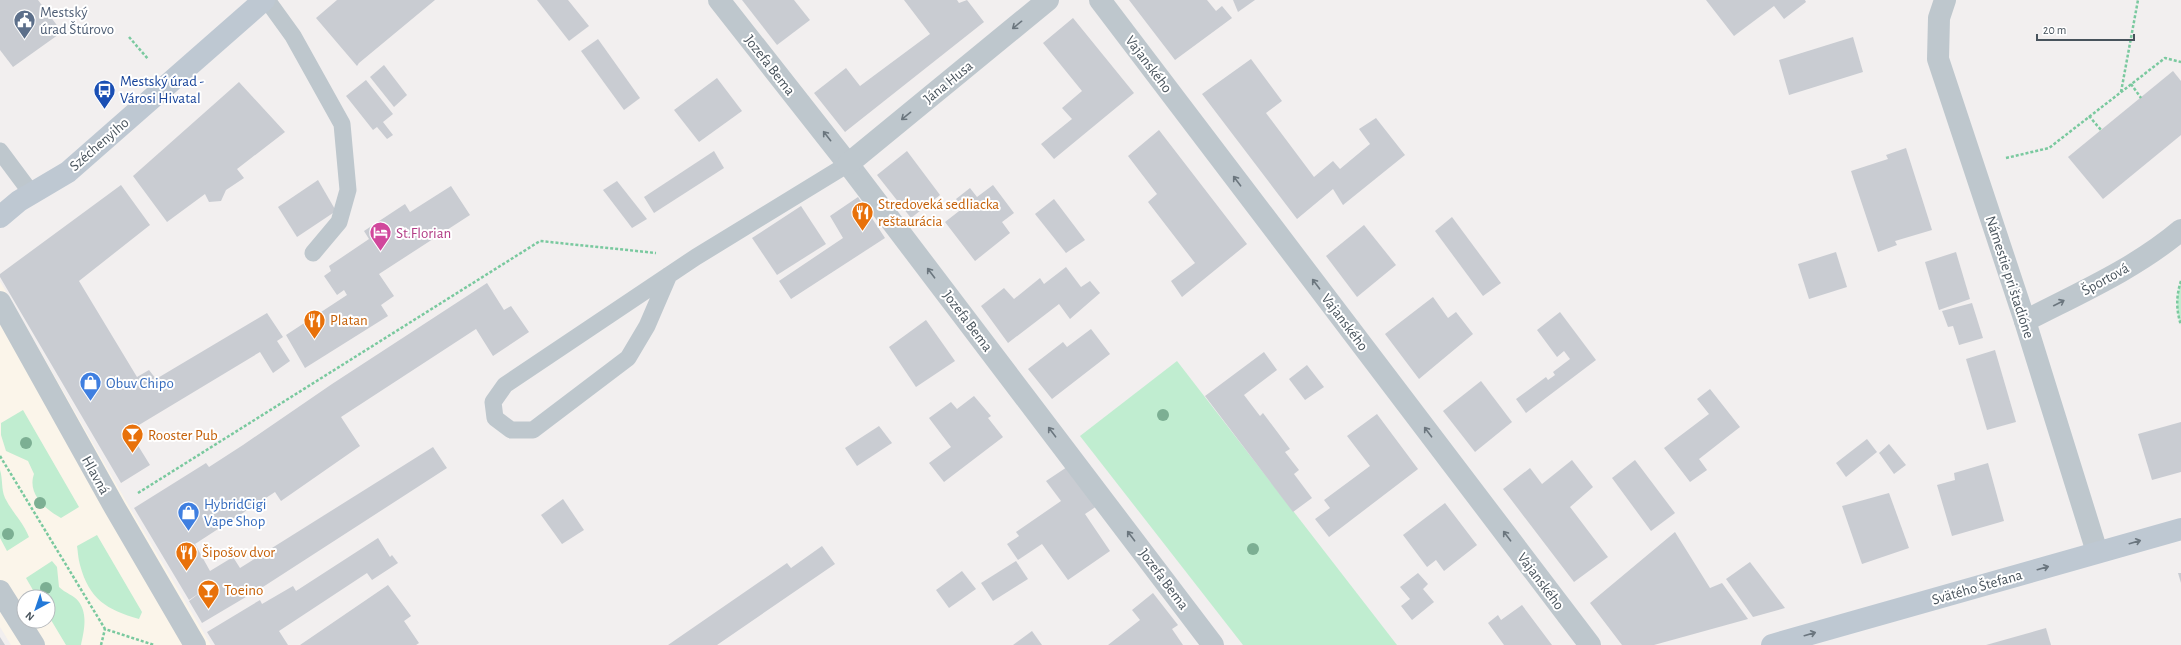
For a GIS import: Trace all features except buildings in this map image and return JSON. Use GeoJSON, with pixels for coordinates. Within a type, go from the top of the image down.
{"type":"FeatureCollection","features":[{"type":"Feature","properties":{"kind":"street","name":"Széchenyiho"},"geometry":{"type":"LineString","coordinates":[[0,217],[17,198],[68,172],[264,0]]}},
{"type":"Feature","properties":{"kind":"street","name":"Jozefa Bema"},"geometry":{"type":"LineString","coordinates":[[719,0],[848,164],[1214,645]]}},
{"type":"Feature","properties":{"kind":"street","name":"Jána Husa"},"geometry":{"type":"LineString","coordinates":[[848,164],[1048,0]]}},
{"type":"Feature","properties":{"kind":"street","name":"Vajanského"},"geometry":{"type":"LineString","coordinates":[[1100,0],[1590,645]]}},
{"type":"Feature","properties":{"kind":"street","name":"Námestie pri štadióne"},"geometry":{"type":"LineString","coordinates":[[1945,0],[1939,18],[1938,59],[2024,321],[2097,552]]}},
{"type":"Feature","properties":{"kind":"street","name":"Športová"},"geometry":{"type":"LineString","coordinates":[[2024,321],[2088,289],[2161,247],[2181,230]]}},
{"type":"Feature","properties":{"kind":"street","name":"Hlavná"},"geometry":{"type":"LineString","coordinates":[[0,302],[115,508],[196,645]]}},
{"type":"Feature","properties":{"kind":"street","name":"Svätého Štefana"},"geometry":{"type":"LineString","coordinates":[[1772,645],[2181,529]]}},
{"type":"Feature","properties":{"kind":"street"},"geometry":{"type":"LineString","coordinates":[[0,591],[34,645]]}},
{"type":"Feature","properties":{"kind":"lane"},"geometry":{"type":"LineString","coordinates":[[267,0],[293,36],[342,124],[348,190],[339,222],[313,253]]}},
{"type":"Feature","properties":{"kind":"lane"},"geometry":{"type":"LineString","coordinates":[[0,152],[17,198]]}},
{"type":"Feature","properties":{"kind":"lane"},"geometry":{"type":"LineString","coordinates":[[668,275],[647,326],[628,358],[534,430],[511,430],[495,418],[493,402],[505,384],[668,275],[696,257],[848,164]]}},
{"type":"Feature","properties":{"kind":"path"},"geometry":{"type":"LineString","coordinates":[[2120,92],[2138,0]]}},
{"type":"Feature","properties":{"kind":"path"},"geometry":{"type":"LineString","coordinates":[[129,37],[148,59]]}},
{"type":"Feature","properties":{"kind":"path"},"geometry":{"type":"LineString","coordinates":[[2006,158],[2049,148],[2165,58],[2181,62]]}},
{"type":"Feature","properties":{"kind":"path"},"geometry":{"type":"LineString","coordinates":[[2131,84],[2141,98]]}},
{"type":"Feature","properties":{"kind":"path"},"geometry":{"type":"LineString","coordinates":[[2090,116],[2101,130]]}},
{"type":"Feature","properties":{"kind":"path"},"geometry":{"type":"LineString","coordinates":[[115,508],[540,241],[696,257]]}},
{"type":"Feature","properties":{"kind":"path"},"geometry":{"type":"LineString","coordinates":[[2181,281],[2177,292],[2178,314],[2181,325]]}},
{"type":"Feature","properties":{"kind":"path"},"geometry":{"type":"LineString","coordinates":[[0,456],[105,629],[154,645]]}},
{"type":"Feature","properties":{"kind":"path"},"geometry":{"type":"LineString","coordinates":[[101,645],[105,629]]}},
{"type":"Feature","properties":{"kind":"shaded area"},"geometry":{"type":"Polygon","coordinates":[[[0,281],[130,508],[211,645],[11,645],[0,627],[0,281]]]}},
{"type":"Feature","properties":{"kind":"green space"},"geometry":{"type":"Polygon","coordinates":[[[2181,281],[2181,325],[2177,303],[2181,281]]]}},
{"type":"Feature","properties":{"kind":"green space"},"geometry":{"type":"Polygon","coordinates":[[[1177,361],[1397,645],[1243,645],[1080,436],[1177,361]]]}},
{"type":"Feature","properties":{"kind":"green space"},"geometry":{"type":"Polygon","coordinates":[[[23,410],[79,507],[61,518],[49,510],[35,494],[32,481],[34,474],[28,461],[6,451],[1,435],[1,423],[23,410]]]}},
{"type":"Feature","properties":{"kind":"green space"},"geometry":{"type":"Polygon","coordinates":[[[0,470],[5,498],[29,537],[7,551],[0,538],[0,470]]]}},
{"type":"Feature","properties":{"kind":"green space"},"geometry":{"type":"Polygon","coordinates":[[[97,535],[142,612],[139,619],[118,612],[101,601],[94,595],[84,577],[78,557],[77,546],[97,535]]]}},
{"type":"Feature","properties":{"kind":"green space"},"geometry":{"type":"Polygon","coordinates":[[[52,561],[57,567],[59,587],[79,602],[84,612],[81,645],[66,645],[56,628],[56,589],[32,589],[26,578],[52,561]]]}},
{"type":"Feature","properties":{"kind":"place","name":"Mestský úrad Štúrovo"},"geometry":{"type":"Point","coordinates":[25,40]}},
{"type":"Feature","properties":{"kind":"place","name":"Mestský úrad - Városi Hivatal"},"geometry":{"type":"Point","coordinates":[104,110]}},
{"type":"Feature","properties":{"kind":"place","name":"Stredoveká sedliacka reštaurácia"},"geometry":{"type":"Point","coordinates":[862,232]}},
{"type":"Feature","properties":{"kind":"place","name":"St.Florian"},"geometry":{"type":"Point","coordinates":[380,252]}},
{"type":"Feature","properties":{"kind":"place","name":"Platan"},"geometry":{"type":"Point","coordinates":[315,340]}},
{"type":"Feature","properties":{"kind":"place","name":"Obuv Chipo"},"geometry":{"type":"Point","coordinates":[91,402]}},
{"type":"Feature","properties":{"kind":"place","name":"Rooster Pub"},"geometry":{"type":"Point","coordinates":[133,454]}},
{"type":"Feature","properties":{"kind":"place","name":"HybridCigi Vape Shop"},"geometry":{"type":"Point","coordinates":[188,532]}},
{"type":"Feature","properties":{"kind":"place","name":"Šipošov dvor"},"geometry":{"type":"Point","coordinates":[187,572]}},
{"type":"Feature","properties":{"kind":"place","name":"Toeino"},"geometry":{"type":"Point","coordinates":[208,610]}}]}
